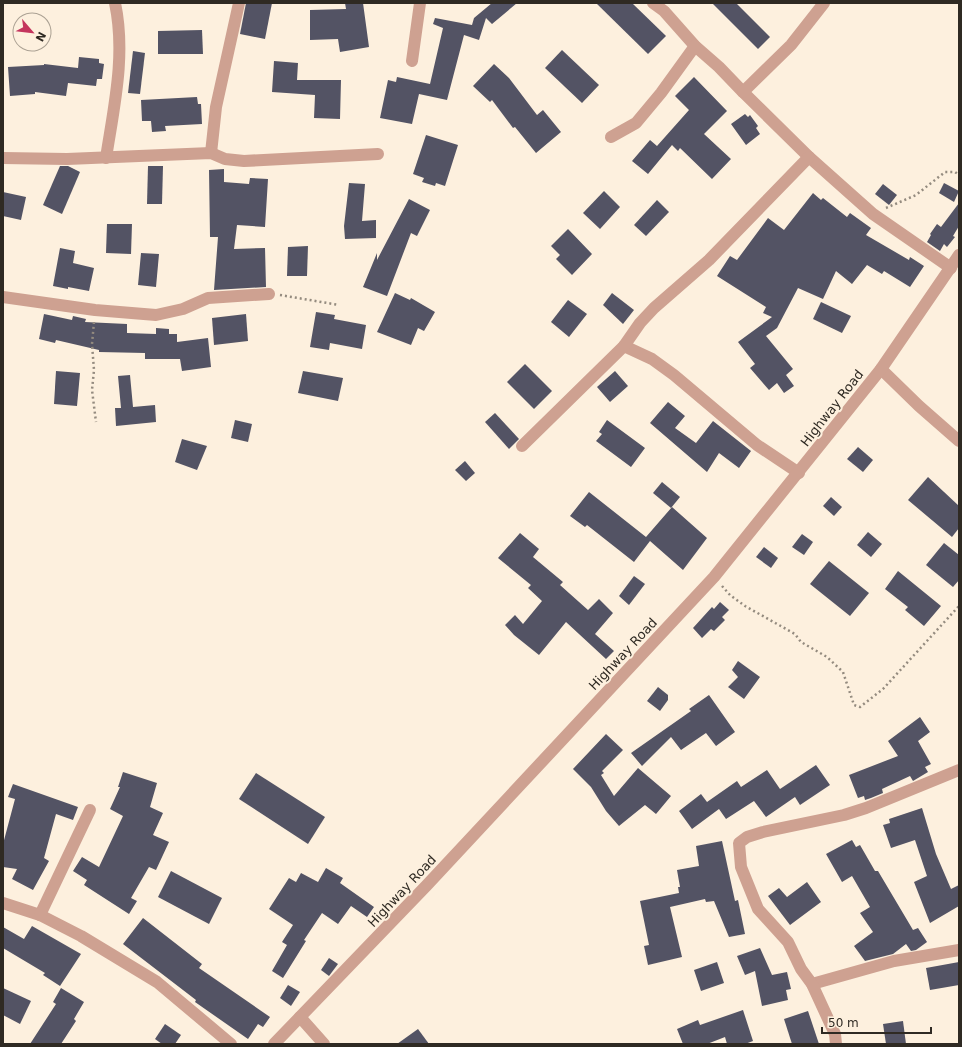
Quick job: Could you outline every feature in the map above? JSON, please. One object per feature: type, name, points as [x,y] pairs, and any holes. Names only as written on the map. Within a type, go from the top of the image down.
[{"type":"street","points":[[106,158],[120,67],[120,36],[115,3]]},
{"type":"street","points":[[211,153],[216,107],[239,3]]},
{"type":"street","points":[[412,61],[420,3]]},
{"type":"street","points":[[653,3],[664,11],[695,46],[719,67],[809,157],[873,214],[951,268]]},
{"type":"street","points":[[743,92],[791,45],[824,3]]},
{"type":"street","points":[[611,136],[636,123],[661,93],[695,46]]},
{"type":"street","points":[[3,158],[106,158],[211,153],[226,159],[244,161],[378,154]]},
{"type":"street","points":[[522,446],[624,346],[640,323],[654,308],[709,260],[809,157]]},
{"type":"street","name":"Highway Road","points":[[274,1044],[427,885],[714,577],[881,369],[959,255]]},
{"type":"street","points":[[3,297],[95,310],[156,315],[184,309],[208,298],[269,294]]},
{"type":"street","points":[[624,346],[652,359],[674,375],[758,445],[799,472]]},
{"type":"street","points":[[881,369],[919,406],[959,440]]},
{"type":"street","points":[[836,1044],[835,1034],[812,984],[801,969],[788,942],[758,909],[742,867],[739,852],[740,843],[747,837],[763,832],[844,816],[959,770]]},
{"type":"street","points":[[40,915],[90,810]]},
{"type":"street","points":[[3,903],[40,915],[82,936],[157,982],[231,1044]]},
{"type":"street","points":[[812,984],[894,961],[959,950]]},
{"type":"street","points":[[300,1017],[324,1044]]},
{"type":"path","points":[[873,214],[916,195],[945,172],[955,172],[959,175]]},
{"type":"path","points":[[269,294],[339,305]]},
{"type":"path","points":[[95,310],[92,344],[94,370],[92,390],[96,422]]},
{"type":"path","points":[[714,577],[730,595],[795,634],[801,642],[827,657],[843,672],[854,705],[860,707],[883,689],[959,606]]},
{"type":"building","points":[[246,3],[272,3],[265,39],[240,34]]},
{"type":"building","points":[[345,3],[363,3],[369,47],[340,52],[338,39],[310,40],[310,10],[346,9]]},
{"type":"building","points":[[492,3],[517,3],[492,24],[486,18],[479,40],[464,35],[447,100],[419,94],[412,124],[380,118],[388,80],[396,82],[397,77],[430,84],[443,28],[433,24],[435,18],[472,25],[474,18]]},
{"type":"building","points":[[596,3],[632,3],[666,36],[648,54]]},
{"type":"building","points":[[712,3],[736,3],[770,37],[758,49]]},
{"type":"building","points":[[202,30],[203,54],[158,54],[158,31]]},
{"type":"building","points":[[562,50],[599,85],[582,103],[545,68]]},
{"type":"building","points":[[133,51],[145,53],[140,94],[128,93]]},
{"type":"building","points":[[79,57],[99,59],[99,63],[104,64],[102,79],[97,79],[96,86],[68,83],[66,96],[35,92],[35,94],[10,96],[8,67],[44,64],[78,68]]},
{"type":"building","points":[[274,61],[298,63],[297,80],[341,80],[340,119],[314,118],[315,95],[272,92]]},
{"type":"building","points":[[494,64],[509,78],[537,115],[543,110],[561,132],[536,153],[515,127],[513,128],[492,100],[490,102],[473,86]]},
{"type":"building","points":[[694,77],[727,111],[704,134],[731,159],[712,179],[680,148],[678,151],[672,145],[648,174],[632,161],[650,140],[657,146],[689,110],[675,96]]},
{"type":"building","points":[[197,97],[198,104],[201,104],[202,124],[165,126],[166,131],[152,132],[151,121],[142,121],[141,100]]},
{"type":"building","points":[[745,114],[748,117],[750,115],[758,126],[756,128],[760,134],[746,145],[731,124]]},
{"type":"building","points":[[426,135],[458,145],[445,186],[436,183],[435,186],[422,182],[424,178],[413,174]]},
{"type":"building","points":[[60,166],[68,166],[80,172],[62,214],[43,205]]},
{"type":"building","points":[[148,166],[163,166],[162,204],[147,204]]},
{"type":"building","points":[[224,169],[224,182],[249,184],[250,178],[268,179],[265,227],[237,225],[234,249],[265,248],[266,287],[214,290],[218,237],[210,237],[209,170]]},
{"type":"building","points":[[349,183],[365,184],[362,221],[376,220],[376,238],[345,239],[344,226]]},
{"type":"building","points":[[944,183],[959,191],[954,202],[939,193]]},
{"type":"building","points":[[883,184],[897,195],[889,205],[875,194]]},
{"type":"building","points":[[604,191],[620,207],[600,229],[583,213]]},
{"type":"building","points":[[3,192],[26,197],[21,220],[3,216]]},
{"type":"building","points":[[813,193],[821,200],[823,198],[847,217],[850,213],[871,228],[866,235],[909,260],[910,257],[924,266],[910,287],[884,271],[882,274],[867,265],[852,284],[836,271],[823,299],[798,288],[777,328],[766,336],[793,369],[786,375],[794,386],[784,393],[777,383],[769,390],[750,368],[755,364],[738,342],[772,317],[763,313],[766,307],[717,276],[730,256],[737,260],[768,218],[784,230]]},
{"type":"building","points":[[409,199],[430,210],[417,236],[411,233],[387,296],[363,287],[377,253],[377,260]]},
{"type":"building","points":[[657,200],[669,212],[646,236],[634,225]]},
{"type":"building","points":[[959,203],[959,226],[953,236],[955,237],[947,247],[944,244],[940,251],[927,242],[931,235],[930,234],[937,224],[941,227]]},
{"type":"building","points":[[107,224],[132,224],[131,254],[106,253]]},
{"type":"building","points":[[568,229],[592,254],[572,275],[556,259],[560,255],[551,246]]},
{"type":"building","points":[[308,246],[307,276],[287,276],[288,247]]},
{"type":"building","points":[[60,248],[75,251],[73,263],[94,268],[89,291],[53,286]]},
{"type":"building","points":[[141,253],[159,254],[156,287],[138,285]]},
{"type":"building","points":[[395,293],[410,300],[411,298],[435,312],[424,331],[418,328],[411,345],[377,332]]},
{"type":"building","points":[[612,293],[634,310],[623,324],[603,305]]},
{"type":"building","points":[[568,300],[587,314],[569,337],[551,322]]},
{"type":"building","points":[[821,302],[851,316],[842,333],[813,319]]},
{"type":"building","points":[[316,312],[335,315],[334,319],[366,325],[362,349],[330,343],[329,350],[310,347]]},
{"type":"building","points":[[44,314],[72,320],[73,316],[86,319],[85,322],[127,324],[127,333],[156,334],[156,328],[169,329],[169,334],[177,334],[177,342],[208,338],[211,367],[182,371],[180,359],[145,359],[145,353],[99,352],[99,350],[56,340],[55,343],[39,339]]},
{"type":"building","points":[[246,314],[248,341],[214,345],[212,318]]},
{"type":"building","points":[[525,364],[552,391],[534,409],[507,382]]},
{"type":"building","points":[[56,371],[80,373],[77,406],[54,404]]},
{"type":"building","points":[[303,371],[343,378],[338,401],[298,393]]},
{"type":"building","points":[[615,371],[628,386],[610,402],[597,387]]},
{"type":"building","points":[[130,375],[133,407],[155,405],[156,422],[116,426],[115,408],[121,408],[118,376]]},
{"type":"building","points":[[668,402],[685,416],[675,428],[696,443],[713,421],[751,451],[739,468],[719,453],[707,472],[650,423]]},
{"type":"building","points":[[495,413],[519,439],[509,449],[485,422]]},
{"type":"building","points":[[235,420],[252,424],[248,442],[231,438]]},
{"type":"building","points":[[607,420],[645,448],[631,467],[596,441],[602,434],[599,432]]},
{"type":"building","points":[[182,439],[207,446],[197,470],[175,462]]},
{"type":"building","points":[[858,447],[873,460],[863,472],[847,459]]},
{"type":"building","points":[[465,461],[475,473],[466,481],[455,470]]},
{"type":"building","points":[[928,477],[959,506],[959,528],[952,537],[908,500]]},
{"type":"building","points":[[662,482],[680,497],[671,508],[653,493]]},
{"type":"building","points":[[589,492],[646,537],[672,507],[707,538],[683,570],[650,541],[634,562],[587,525],[585,527],[570,516]]},
{"type":"building","points":[[831,497],[842,507],[834,516],[823,506]]},
{"type":"building","points":[[868,532],[882,544],[871,557],[857,545]]},
{"type":"building","points":[[520,533],[539,549],[533,557],[563,582],[560,585],[588,610],[599,599],[613,613],[595,634],[614,651],[606,659],[566,622],[539,655],[514,635],[505,625],[515,615],[523,624],[542,601],[528,588],[531,585],[498,558]]},
{"type":"building","points":[[802,534],[813,542],[804,555],[792,547]]},
{"type":"building","points":[[944,543],[959,555],[959,580],[953,587],[926,565]]},
{"type":"building","points":[[764,547],[778,558],[771,568],[756,557]]},
{"type":"building","points":[[829,561],[869,593],[850,616],[810,584]]},
{"type":"building","points":[[898,571],[941,606],[924,626],[905,610],[908,607],[885,589]]},
{"type":"building","points":[[634,576],[645,584],[629,605],[619,596]]},
{"type":"building","points":[[720,602],[729,610],[722,617],[725,620],[714,631],[711,629],[702,638],[693,628],[712,607],[714,609]]},
{"type":"building","points":[[738,661],[760,677],[744,699],[728,687],[738,677],[732,670]]},
{"type":"building","points":[[658,687],[668,695],[668,700],[660,711],[647,701]]},
{"type":"building","points":[[709,695],[735,732],[716,746],[706,733],[681,750],[671,737],[642,766],[631,753],[691,711],[689,709]]},
{"type":"building","points":[[920,717],[930,732],[918,741],[931,764],[925,767],[928,772],[913,781],[910,776],[882,789],[883,793],[871,798],[865,800],[864,796],[858,798],[849,775],[898,756],[888,741]]},
{"type":"building","points":[[606,734],[623,750],[602,771],[604,773],[601,775],[614,796],[638,768],[671,796],[656,814],[645,805],[619,826],[606,811],[591,787],[573,769]]},
{"type":"building","points":[[816,765],[830,785],[800,805],[795,797],[766,817],[754,801],[726,819],[719,809],[692,829],[679,811],[701,794],[707,802],[737,781],[741,787],[767,770],[780,789]]},
{"type":"building","points":[[123,772],[157,783],[150,807],[163,813],[153,835],[169,842],[156,870],[149,867],[131,898],[137,901],[129,914],[84,885],[87,880],[73,871],[82,857],[99,867],[123,816],[110,809],[120,787],[118,787]]},
{"type":"building","points":[[256,773],[325,817],[308,844],[239,799]]},
{"type":"building","points":[[13,784],[78,807],[73,820],[56,814],[44,858],[49,861],[33,890],[12,879],[17,869],[3,867],[3,844],[15,799],[8,797]]},
{"type":"building","points":[[922,808],[936,854],[951,889],[959,885],[959,906],[930,923],[914,882],[927,876],[915,840],[891,848],[883,825],[890,823],[889,819]]},
{"type":"building","points":[[852,840],[856,847],[860,845],[875,871],[878,871],[913,930],[918,928],[927,942],[916,950],[911,951],[906,944],[893,954],[865,961],[854,946],[873,932],[860,913],[870,907],[852,876],[842,882],[826,854]]},
{"type":"building","points":[[722,841],[735,901],[738,900],[745,934],[729,937],[714,901],[706,902],[705,899],[670,907],[682,957],[648,965],[644,946],[649,945],[640,901],[679,893],[678,887],[680,887],[677,870],[699,866],[696,846]]},
{"type":"building","points":[[326,868],[343,878],[340,883],[374,907],[367,917],[351,906],[338,924],[322,913],[304,940],[306,941],[283,978],[272,971],[287,945],[282,942],[293,925],[269,909],[289,878],[296,882],[301,873],[318,882]]},
{"type":"building","points":[[171,871],[222,898],[209,924],[158,897]]},
{"type":"building","points":[[807,882],[821,902],[790,925],[768,896],[779,888],[787,897]]},
{"type":"building","points":[[143,918],[202,964],[199,968],[270,1017],[263,1027],[258,1024],[248,1039],[195,1002],[196,1000],[123,944]]},
{"type":"building","points":[[32,926],[81,954],[60,986],[43,975],[45,973],[3,948],[3,927],[24,939]]},
{"type":"building","points":[[760,948],[772,975],[787,972],[791,989],[786,990],[788,1000],[762,1006],[755,971],[745,975],[737,956]]},
{"type":"building","points":[[329,958],[338,964],[329,976],[321,970]]},
{"type":"building","points":[[717,962],[724,983],[701,991],[694,970]]},
{"type":"building","points":[[959,962],[959,985],[930,990],[926,968]]},
{"type":"building","points":[[288,985],[300,992],[291,1006],[280,998]]},
{"type":"building","points":[[3,988],[31,1001],[20,1024],[3,1015]]},
{"type":"building","points":[[61,988],[84,1002],[74,1019],[76,1021],[61,1044],[30,1044],[56,1004],[53,1002]]},
{"type":"building","points":[[743,1010],[753,1041],[745,1044],[727,1044],[725,1037],[707,1044],[683,1044],[677,1029],[698,1020],[700,1025]]},
{"type":"building","points":[[808,1011],[819,1044],[792,1044],[784,1019]]},
{"type":"building","points":[[903,1021],[906,1044],[886,1044],[883,1024]]},
{"type":"building","points":[[165,1024],[181,1035],[175,1044],[162,1044],[155,1039]]},
{"type":"building","points":[[418,1029],[429,1044],[397,1044]]}]
